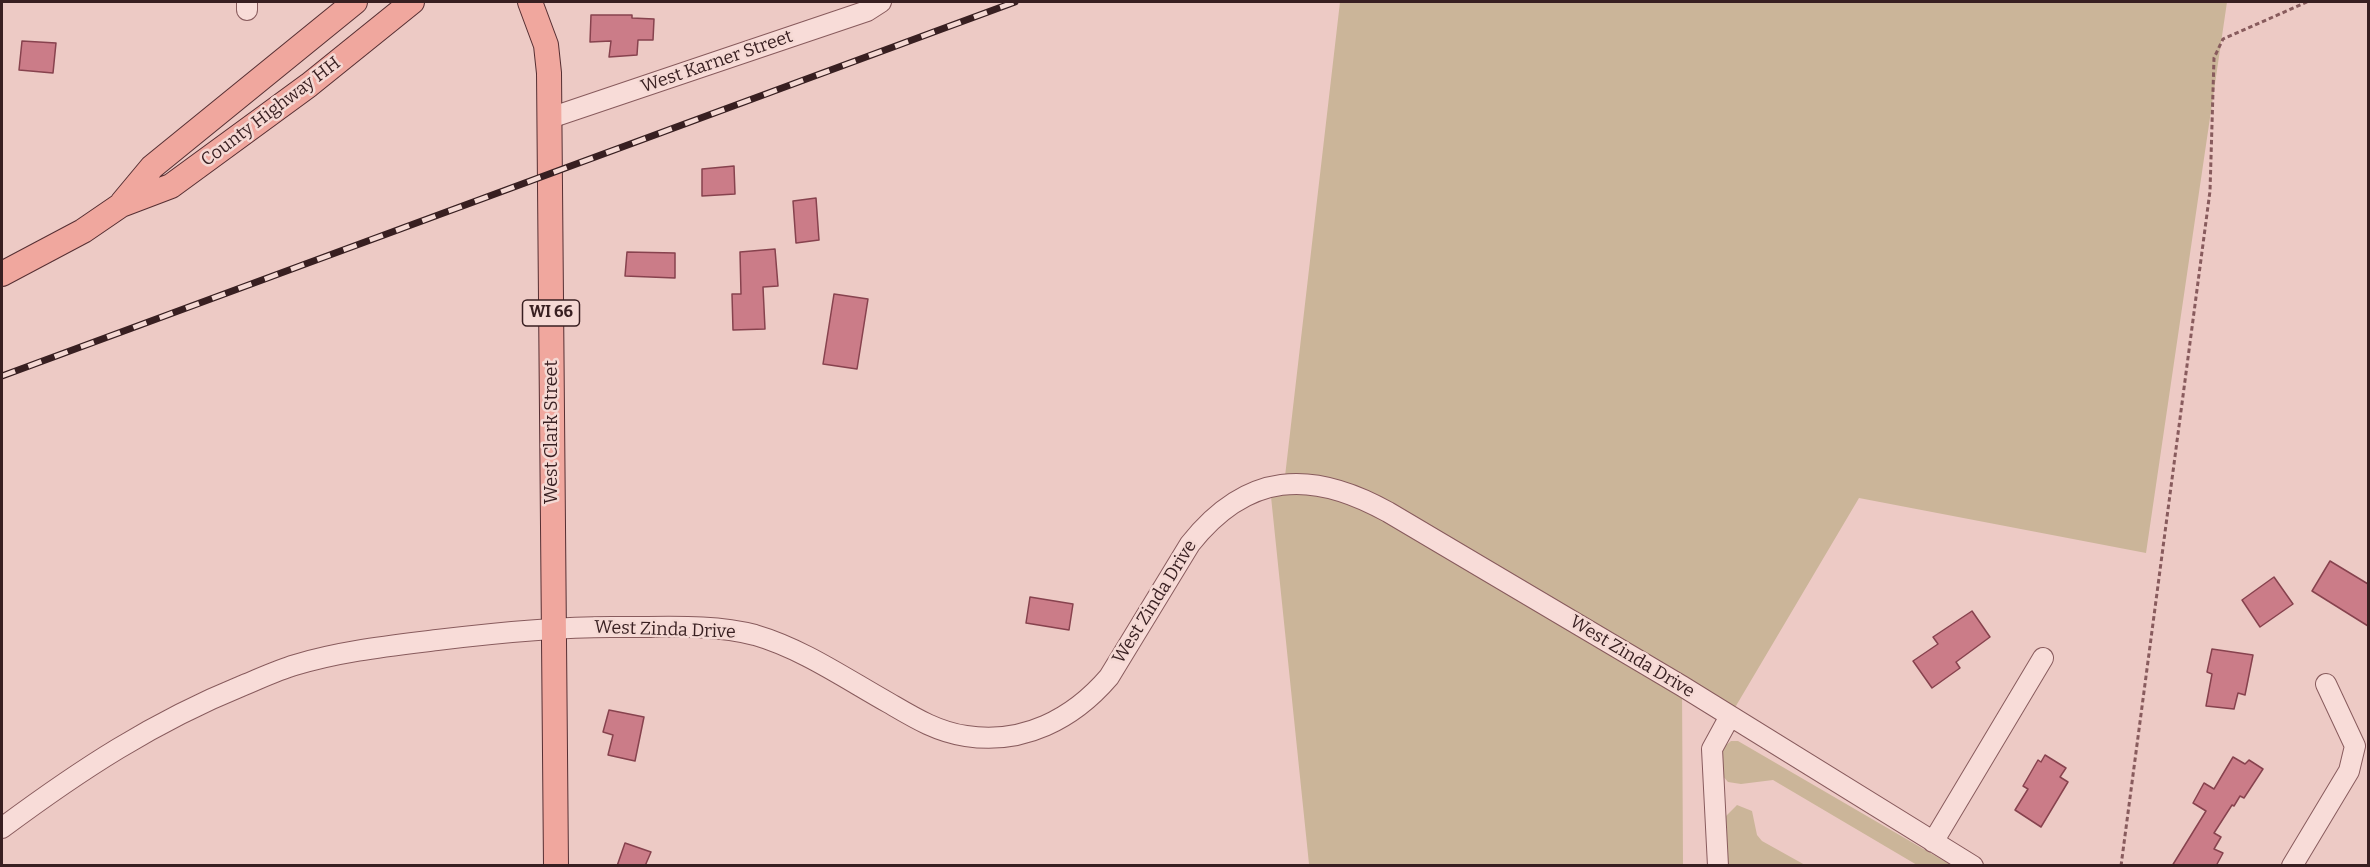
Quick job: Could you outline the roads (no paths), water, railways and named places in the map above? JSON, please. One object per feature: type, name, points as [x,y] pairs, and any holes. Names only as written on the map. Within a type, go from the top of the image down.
[{"type":"main road","name":"County Highway HH","points":[[121,205],[152,167],[355,2]]},
{"type":"main road","name":"County Highway HH","points":[[2,274],[83,231],[121,205],[171,186],[309,85],[412,2]]},
{"type":"main road","name":"West Clark Street","points":[[530,2],[546,45],[549,118],[556,866]]},
{"type":"street","name":"West Karner Street","points":[[549,118],[867,11],[881,2]]},
{"type":"street","name":"West Zinda Drive","points":[[2,828],[68,778],[126,741],[190,707],[294,665],[368,648],[554,627],[714,628],[751,634],[810,658],[918,720],[941,730],[990,738],[1016,735],[1052,724],[1074,711],[1093,695],[1109,676],[1190,544],[1205,524],[1224,508],[1247,495],[1270,487],[1295,483],[1321,484],[1345,490],[1388,512],[1730,716],[1970,865]]},
{"type":"street","points":[[1933,842],[2043,658]]},
{"type":"street","points":[[2292,866],[2349,771],[2354,756],[2355,746],[2326,684]]},
{"type":"street","points":[[1718,866],[1712,750],[1730,716]]},
{"type":"railway","points":[[2,376],[1015,2]]}]
